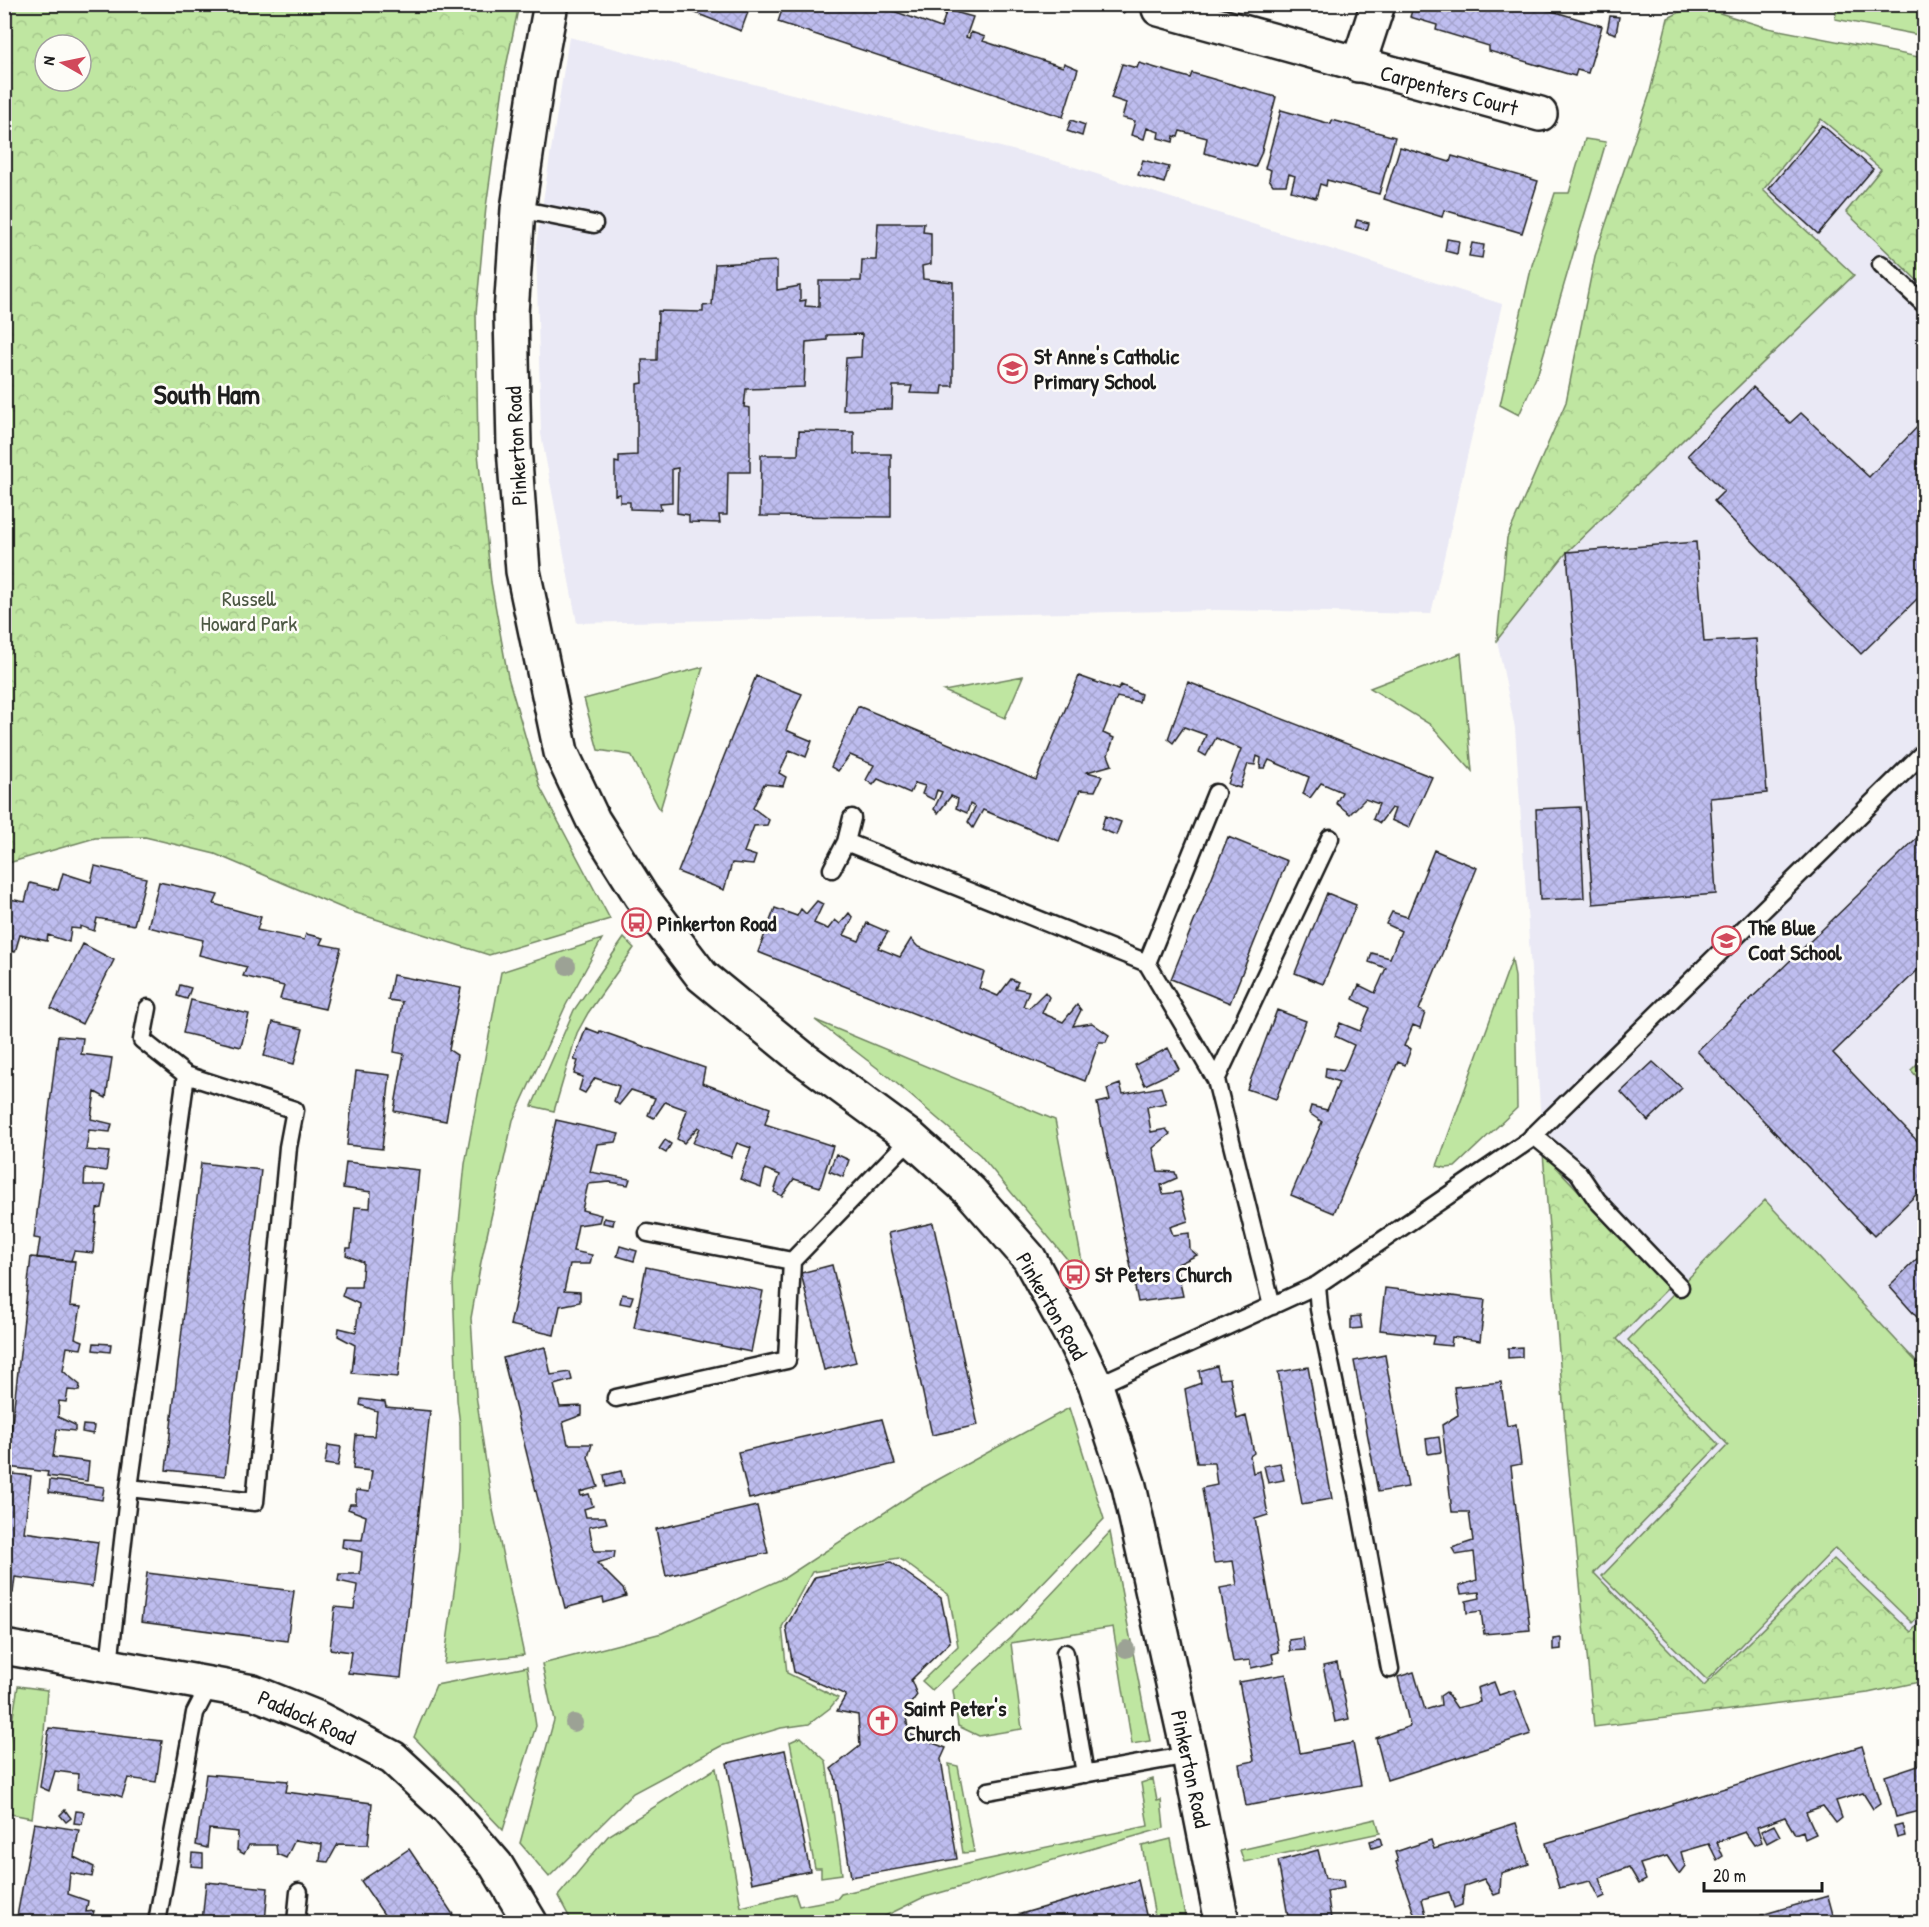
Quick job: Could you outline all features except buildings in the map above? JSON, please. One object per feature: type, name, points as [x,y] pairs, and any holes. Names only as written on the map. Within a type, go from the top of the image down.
[{"type":"street","name":"Pinkerton Road","points":[[551,4],[538,73],[518,209],[511,313],[514,447],[525,583],[561,752],[593,820],[640,896],[702,976],[801,1057],[911,1138],[970,1191],[1029,1258],[1096,1386],[1129,1486],[1189,1755],[1222,1923]]},
{"type":"street","name":"Carpenters Court","points":[[1358,65],[1378,4]]},
{"type":"street","name":"Carpenters Court","points":[[1159,9],[1540,114]]},
{"type":"street","name":"Paddock Road","points":[[4,1647],[110,1664],[253,1692],[290,1706],[393,1758],[447,1808],[496,1865],[530,1923]]},
{"type":"lane","points":[[518,209],[594,224]]},
{"type":"lane","points":[[1881,264],[1924,304]]},
{"type":"lane","points":[[1096,1386],[1317,1285],[1528,1141],[1924,752]]},
{"type":"lane","points":[[1147,963],[1216,793]]},
{"type":"lane","points":[[832,869],[846,842],[852,818]]},
{"type":"lane","points":[[1216,1080],[1330,838]]},
{"type":"lane","points":[[846,842],[1147,963],[1216,1080],[1272,1306]]},
{"type":"lane","points":[[129,1488],[255,1502],[288,1148],[295,1110],[186,1075],[142,1040],[148,1008]]},
{"type":"lane","points":[[110,1664],[129,1488],[186,1075]]},
{"type":"lane","points":[[1533,1135],[1578,1172],[1597,1200],[1680,1287]]},
{"type":"lane","points":[[616,1398],[787,1360],[792,1261],[911,1138]]},
{"type":"lane","points":[[648,1233],[792,1261]]},
{"type":"lane","points":[[1317,1285],[1319,1309],[1358,1497],[1390,1669]]},
{"type":"lane","points":[[1065,1653],[1085,1774]]},
{"type":"lane","points":[[157,1923],[195,1713],[210,1684]]},
{"type":"lane","points":[[988,1791],[1189,1755]]},
{"type":"lane","points":[[296,1923],[299,1892]]},
{"type":"shaded area","name":"The Blue Coat School","points":[[1668,18],[1924,58],[1924,1681],[1868,1693],[1594,1727],[1567,1451],[1543,1153],[1515,728],[1497,640],[1507,538],[1566,402],[1595,256],[1649,96]]},
{"type":"shaded area","name":"St Anne's Catholic Primary School","points":[[569,37],[1059,162],[1502,304],[1431,614],[1217,610],[577,623],[541,434],[536,245]]},
{"type":"green space","name":"Russell Howard Park","points":[[5,4],[519,5],[506,67],[486,207],[476,313],[478,453],[491,582],[508,677],[540,787],[610,919],[489,955],[347,910],[215,854],[145,837],[95,838],[5,864]]},
{"type":"green space","points":[[1694,5],[1768,28],[1924,58],[1924,287],[1846,212],[1881,169],[1821,119],[1763,190],[1854,275],[1567,552],[1497,640],[1507,538],[1566,402],[1595,256],[1649,96],[1668,18]]},
{"type":"green space","points":[[1924,5],[1924,36],[1835,19],[1837,7]]},
{"type":"green space","points":[[1585,139],[1606,142],[1538,373],[1519,415],[1500,405],[1532,265],[1555,193],[1569,193]]},
{"type":"green space","points":[[1461,653],[1472,771],[1431,725],[1370,688]]},
{"type":"green space","points":[[703,667],[660,810],[631,755],[598,750],[584,699]]},
{"type":"green space","points":[[1023,676],[1005,718],[944,691]]},
{"type":"green space","points":[[624,938],[634,948],[588,1013],[577,1033],[554,1111],[532,1106],[574,1010]]},
{"type":"green space","points":[[602,939],[566,1005],[513,1120],[481,1262],[471,1318],[476,1395],[493,1510],[524,1655],[444,1664],[460,1548],[461,1518],[460,1425],[453,1282],[465,1164],[501,972]]},
{"type":"green space","points":[[1512,959],[1515,977],[1517,1108],[1455,1167],[1437,1166]]},
{"type":"green space","points":[[815,1020],[1055,1120],[1084,1272],[1077,1271],[980,1155],[889,1077]]},
{"type":"green space","points":[[1924,1057],[1924,1085],[1911,1070]]},
{"type":"green space","points":[[1543,1153],[1669,1287],[1617,1339],[1719,1445],[1594,1573],[1704,1686],[1834,1559],[1911,1632],[1924,1618],[1924,1681],[1868,1693],[1594,1727],[1567,1451]]},
{"type":"green space","points":[[1765,1200],[1924,1370],[1924,1610],[1912,1623],[1835,1548],[1707,1680],[1602,1576],[1728,1445],[1628,1340]]},
{"type":"green space","points":[[1069,1408],[1104,1519],[1010,1617],[932,1690],[922,1681],[958,1646],[949,1595],[899,1558],[812,1572],[782,1627],[787,1673],[838,1698],[830,1708],[809,1724],[781,1728],[721,1746],[633,1793],[549,1877],[520,1843],[554,1720],[542,1664],[662,1633],[786,1577],[919,1490]]},
{"type":"green space","points":[[1110,1532],[1150,1741],[1132,1744],[1113,1627],[1011,1643],[1022,1729],[979,1736],[958,1726],[953,1690],[1010,1638]]},
{"type":"green space","points":[[527,1667],[536,1726],[503,1830],[414,1737],[436,1685]]},
{"type":"green space","points":[[18,1686],[47,1690],[44,1733],[32,1818],[5,1813],[5,1764]]},
{"type":"green space","points":[[801,1737],[826,1761],[842,1874],[821,1877],[821,1868],[815,1868],[790,1742]]},
{"type":"green space","points":[[949,1764],[958,1766],[974,1852],[963,1853]]},
{"type":"green space","points":[[716,1768],[741,1907],[795,1894],[799,1906],[837,1899],[841,1894],[980,1861],[1148,1826],[1141,1783],[1153,1779],[1157,1801],[1161,1800],[1164,1828],[922,1898],[873,1922],[572,1922],[558,1896],[608,1836]]},
{"type":"green space","points":[[1376,1819],[1380,1833],[1244,1862],[1240,1850]]},
{"type":"green space","points":[[1171,1839],[1186,1922],[1156,1922],[1142,1846]]},
{"type":"place","name":"St Anne's Catholic Primary School","points":[[1013,369]]},
{"type":"place","name":"Pinkerton Road","points":[[636,923]]},
{"type":"place","name":"The Blue Coat School","points":[[1727,940]]},
{"type":"place","name":"St Peters Church","points":[[1074,1274]]},
{"type":"place","name":"Saint Peter's Church","points":[[883,1721]]},
{"type":"district","name":"South Ham","points":[[207,394]]}]
